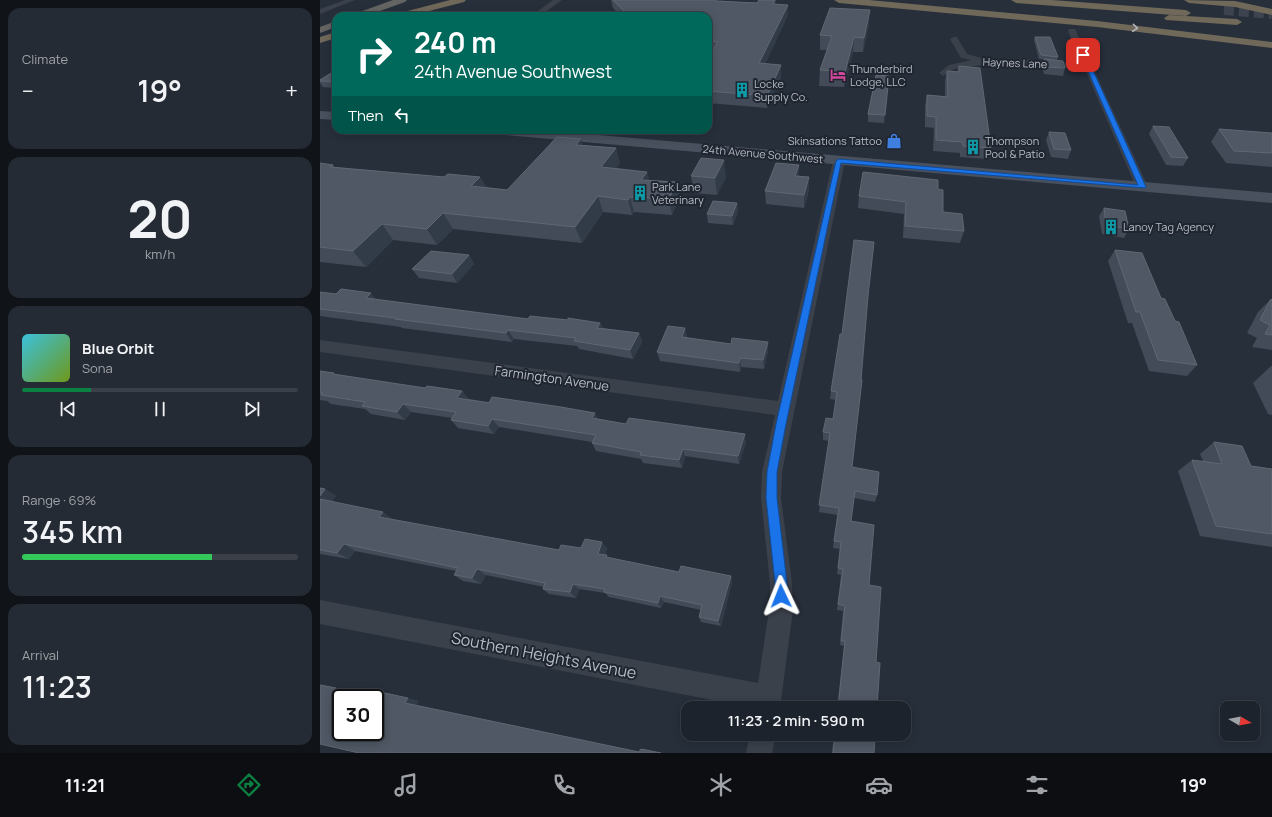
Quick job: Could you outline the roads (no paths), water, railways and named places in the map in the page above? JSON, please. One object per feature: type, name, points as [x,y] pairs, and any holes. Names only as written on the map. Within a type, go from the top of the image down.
[{"type":"highway","points":[[414,12],[461,0]]},
{"type":"highway","points":[[839,0],[1089,23],[1272,45]]},
{"type":"highway","points":[[909,0],[999,10],[1108,19],[1194,20],[1231,16]]},
{"type":"highway","points":[[1093,0],[1231,16]]},
{"type":"highway","points":[[1189,0],[1235,4],[1272,12]]},
{"type":"highway","points":[[1212,2],[1238,0]]},
{"type":"highway","points":[[368,12],[400,1]]},
{"type":"highway","points":[[1012,2],[1194,20]]},
{"type":"highway","points":[[1012,2],[1231,16]]},
{"type":"highway","points":[[388,12],[412,3]]},
{"type":"highway","points":[[320,30],[332,26]]},
{"type":"highway","points":[[1198,35],[1238,36],[1269,34]]},
{"type":"highway","points":[[320,40],[332,36]]},
{"type":"main road","points":[[320,115],[332,116]]},
{"type":"main road","name":"24th Avenue Southwest","points":[[538,134],[1272,198]]},
{"type":"street","points":[[320,12],[350,0]]},
{"type":"street","points":[[541,12],[558,0]]},
{"type":"street","points":[[1072,31],[1142,187]]},
{"type":"street","points":[[954,39],[964,56],[991,61]]},
{"type":"street","name":"Haynes Lane","points":[[943,73],[945,70],[954,66],[991,61],[1089,66]]},
{"type":"street","points":[[768,701],[781,610],[781,583],[771,498],[772,472],[784,409],[839,161]]},
{"type":"street","name":"Farmington Avenue","points":[[320,346],[784,409]]},
{"type":"street","name":"Southern Heights Avenue","points":[[320,612],[758,701]]},
{"type":"street","points":[[759,753],[761,741]]},
{"type":"tunnel","points":[[1224,10],[1272,14]]},
{"type":"place","name":"Thunderbird Lodge, LLC","points":[[838,75]]},
{"type":"place","name":"Locke Supply Co.","points":[[742,90]]},
{"type":"place","name":"Skinsations Tattoo","points":[[894,141]]},
{"type":"place","name":"Thompson Pool & Patio","points":[[973,147]]},
{"type":"place","name":"Park Lane Veterinary","points":[[640,193]]},
{"type":"place","name":"Lanoy Tag Agency","points":[[1111,227]]}]
